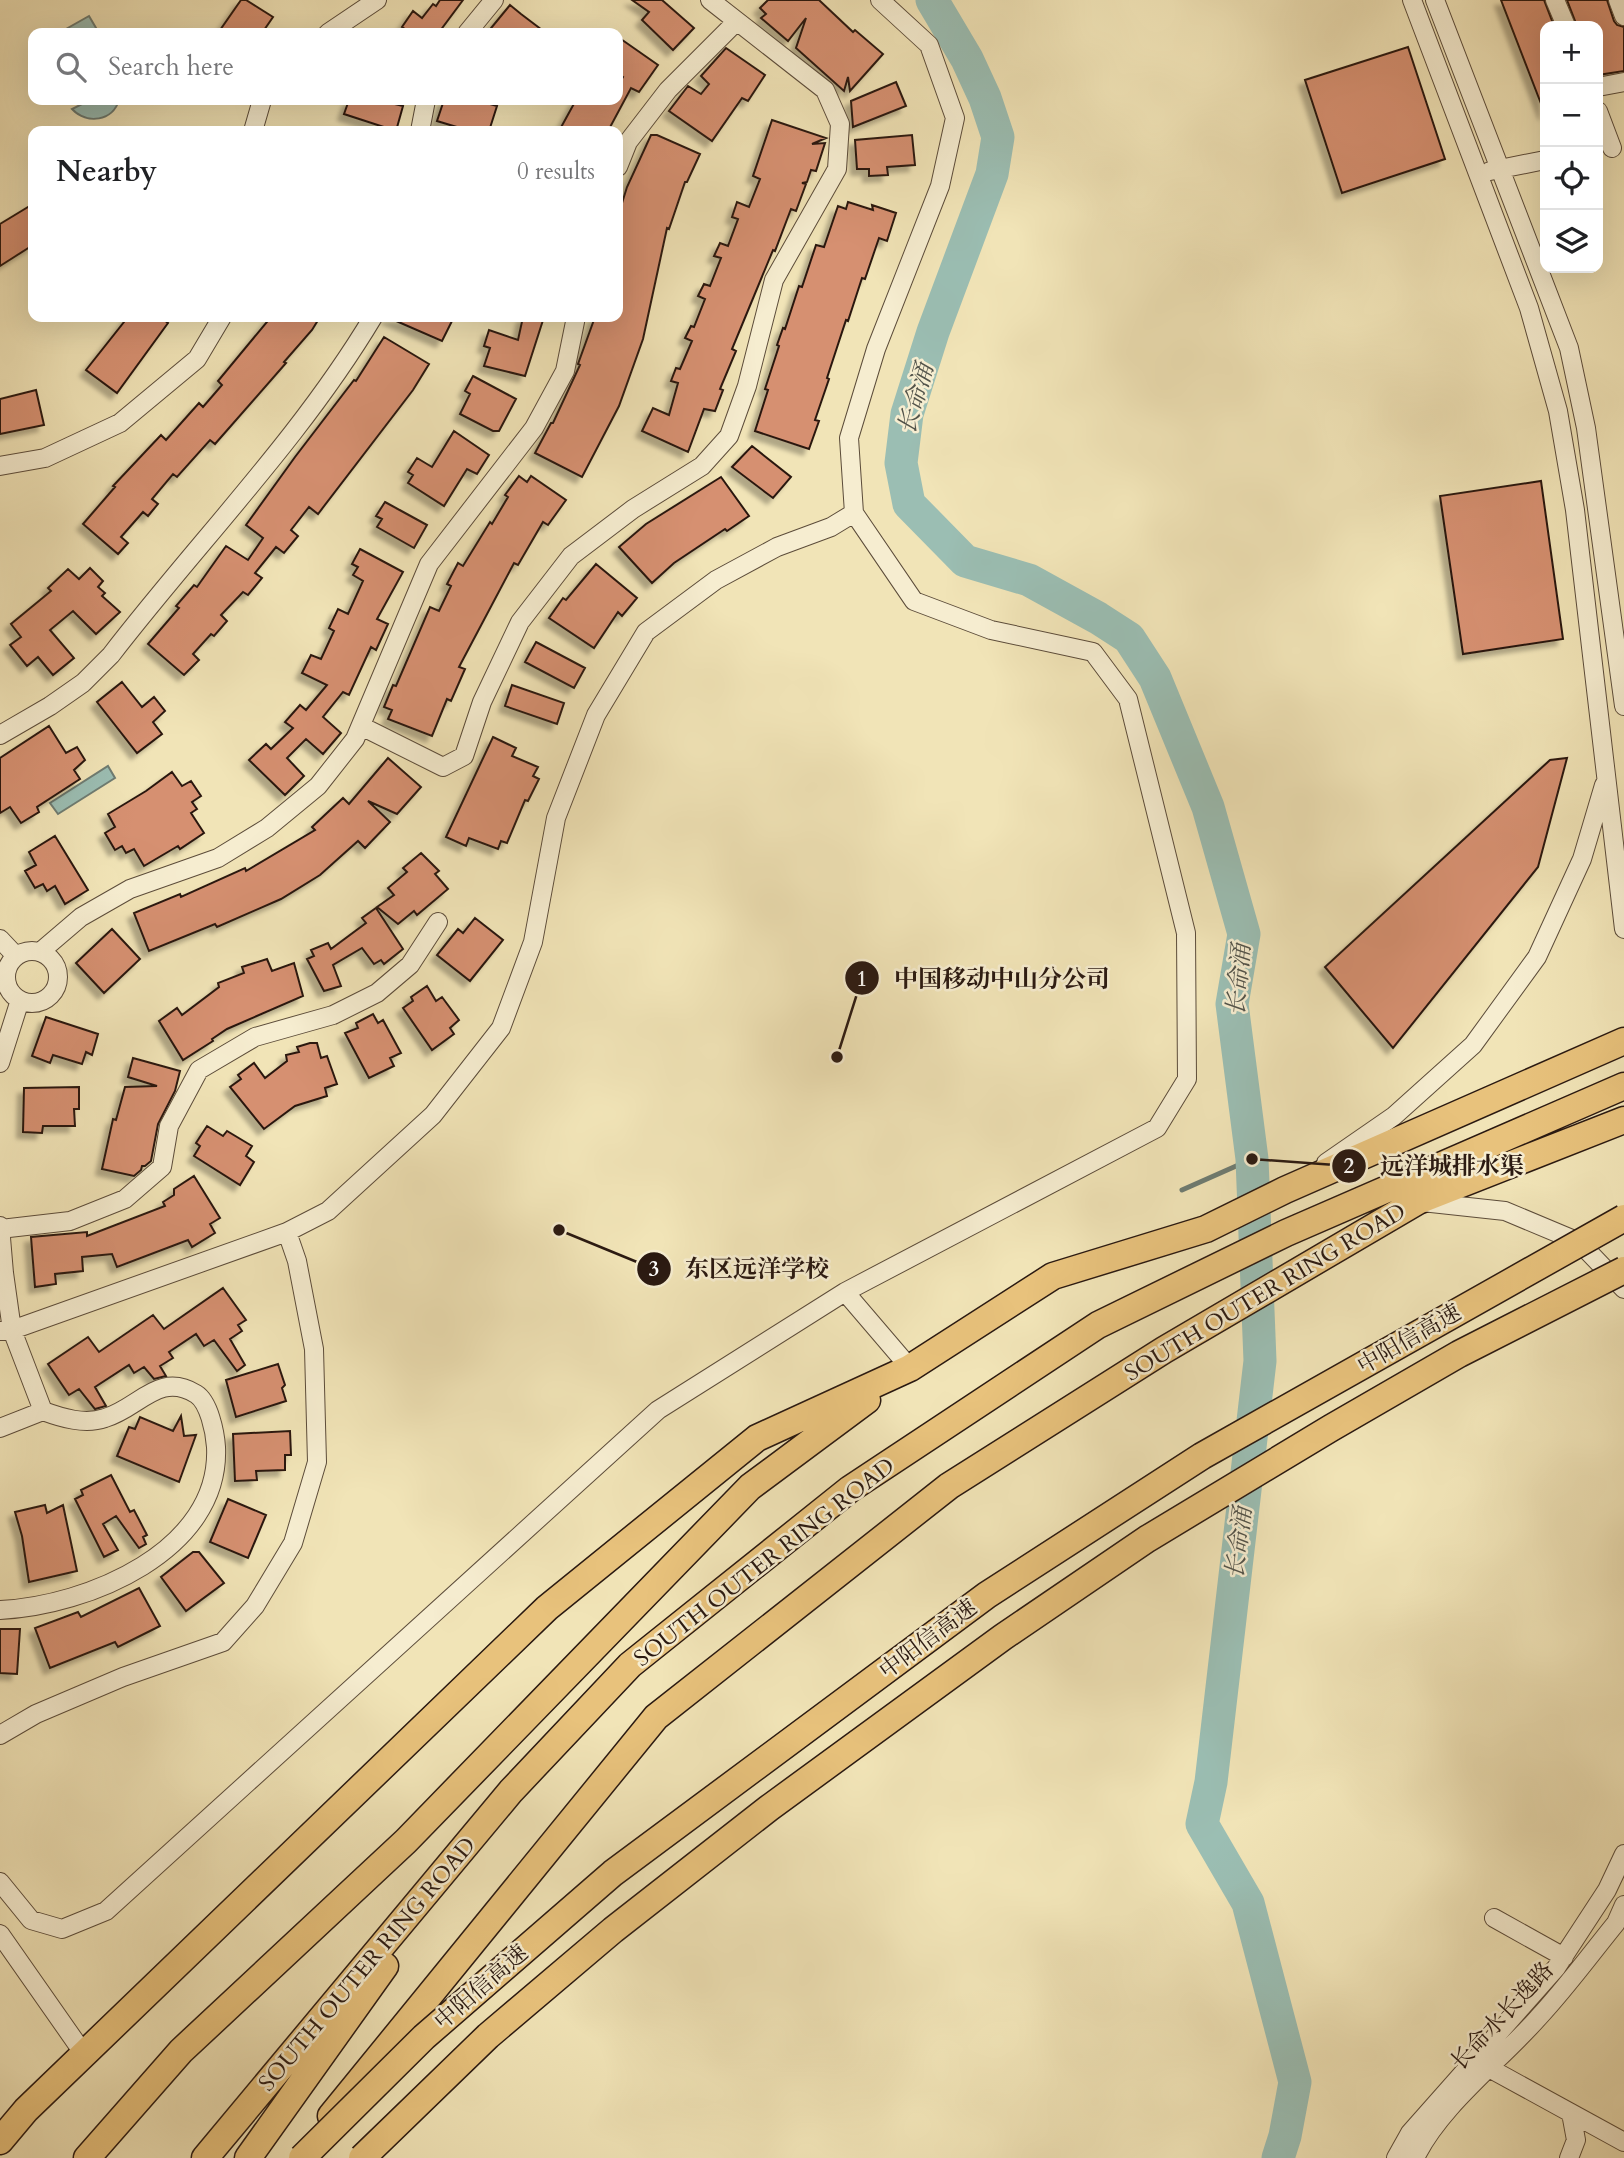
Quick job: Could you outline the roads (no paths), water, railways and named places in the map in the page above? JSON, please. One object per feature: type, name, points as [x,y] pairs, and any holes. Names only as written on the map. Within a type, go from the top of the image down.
[{"type":"highway","points":[[87,2158],[181,2051],[406,1841],[750,1487],[910,1368],[1053,1276],[1206,1229],[1285,1190],[1624,1041]]},
{"type":"highway","name":"SOUTH OUTER RING ROAD","points":[[205,2158],[511,1791],[631,1665],[850,1489],[1098,1325],[1286,1233],[1624,1086]]},
{"type":"highway","name":"SOUTH OUTER RING ROAD","points":[[297,2158],[656,1717],[949,1486],[1198,1331],[1418,1201],[1624,1120]]},
{"type":"highway","name":"中阳信高速","points":[[302,2158],[424,2038],[613,1873],[987,1594],[1202,1457],[1624,1218]]},
{"type":"highway","name":"中阳信高速","points":[[362,2158],[488,2036],[613,1930],[769,1808],[1003,1637],[1147,1539],[1331,1428],[1459,1354],[1624,1270]]},
{"type":"highway","points":[[0,2141],[26,2110],[547,1608],[757,1438],[910,1368]]},
{"type":"highway","points":[[248,2158],[511,1791]]},
{"type":"street","points":[[335,28],[377,0]]},
{"type":"street","points":[[471,28],[494,0]]},
{"type":"street","points":[[361,726],[443,768],[464,756],[482,702],[520,622],[571,556],[633,509],[702,466],[729,436],[747,386],[774,280],[837,169],[840,124],[825,90],[710,0]]},
{"type":"street","points":[[0,1882],[31,1920],[62,1929],[106,1911],[658,1410],[845,1292],[1157,1128],[1187,1079],[1186,933],[1128,699],[1093,652],[991,630],[914,601],[854,513],[849,438],[876,349],[940,186],[956,118],[929,45],[880,0]]},
{"type":"street","points":[[1412,0],[1529,308],[1558,411],[1575,510],[1624,929]]},
{"type":"street","points":[[1435,0],[1569,348],[1616,596],[1623,695]]},
{"type":"street","points":[[1556,0],[1564,21]]},
{"type":"street","points":[[1618,0],[1624,16]]},
{"type":"street","points":[[623,154],[628,142],[668,90],[737,21]]},
{"type":"street","points":[[1603,87],[1624,82]]},
{"type":"street","points":[[254,126],[261,105]]},
{"type":"street","points":[[421,126],[425,105]]},
{"type":"street","points":[[1603,125],[1611,148]]},
{"type":"street","points":[[1478,174],[1540,161]]},
{"type":"street","points":[[0,466],[45,458],[121,423],[197,359],[219,322]]},
{"type":"street","points":[[0,735],[72,691],[111,655],[344,366],[370,322]]},
{"type":"street","points":[[40,952],[81,917],[130,889],[218,858],[267,828],[318,786],[355,739],[429,564],[534,428],[565,371],[575,322]]},
{"type":"street","points":[[6,1330],[287,1232],[328,1211],[433,1115],[502,1028],[533,942],[556,818],[596,715],[646,632],[716,580],[777,547],[831,527],[854,513]]},
{"type":"street","points":[[1285,1190],[1394,1116],[1473,1045],[1537,957],[1581,859],[1605,778]]},
{"type":"street","points":[[43,1411],[6,1330],[0,1227],[70,1221],[124,1199],[162,1167],[169,1126],[199,1070],[255,1037],[333,1015],[377,993],[410,965],[438,922]]},
{"type":"street","points":[[0,939],[16,956]]},
{"type":"street","points":[[23,952],[40,952],[54,962],[58,970],[56,987],[45,999],[29,1003],[20,1000],[8,988],[6,979],[10,963],[16,956],[23,952]]},
{"type":"street","points":[[0,1063],[20,1000]]},
{"type":"street","points":[[1418,1201],[1505,1211],[1579,1242],[1624,1289]]},
{"type":"street","points":[[0,1734],[36,1714],[124,1677],[223,1642],[255,1606],[293,1543],[317,1462],[314,1349],[297,1261],[287,1232]]},
{"type":"street","points":[[845,1292],[910,1368]]},
{"type":"street","points":[[0,1428],[43,1411],[67,1420],[104,1419],[137,1403],[161,1387],[182,1386],[200,1396],[215,1428],[216,1464],[200,1514],[173,1545],[125,1577],[62,1600],[25,1609],[0,1610]]},
{"type":"street","points":[[1396,2158],[1410,2133],[1556,1968],[1607,1890],[1624,1854]]},
{"type":"street","name":"长命水长逸路","points":[[1415,2158],[1421,2146],[1453,2106],[1538,2019],[1616,1923],[1624,1905]]},
{"type":"street","points":[[1494,1917],[1563,1956]]},
{"type":"street","points":[[0,1934],[84,2054]]},
{"type":"street","points":[[0,1948],[84,2054]]},
{"type":"street","points":[[1489,2068],[1624,2143]]},
{"type":"street","points":[[1569,2158],[1576,2140],[1571,2113]]},
{"type":"water","points":[[89,16],[96,28],[68,28]]},
{"type":"water","points":[[80,105],[117,105],[111,113],[92,119],[72,109]]},
{"type":"water","points":[[108,766],[115,778],[58,814],[50,803]]},
{"type":"waterway","name":"长命涌","points":[[932,0],[967,59],[985,98],[998,137],[992,174],[933,332],[907,414],[901,463],[909,504],[965,561],[1029,580],[1129,638],[1155,678],[1208,807],[1244,934],[1232,1004],[1252,1159],[1260,1361],[1211,1782],[1202,1824],[1248,1903],[1295,2082],[1278,2158]]},
{"type":"waterway","points":[[1182,1190],[1252,1159]]},
{"type":"place","name":"中国移动中山分公司","points":[[837,1057]]},
{"type":"place","name":"远洋城排水渠","points":[[1252,1159]]},
{"type":"place","name":"东区远洋学校","points":[[559,1230]]}]
